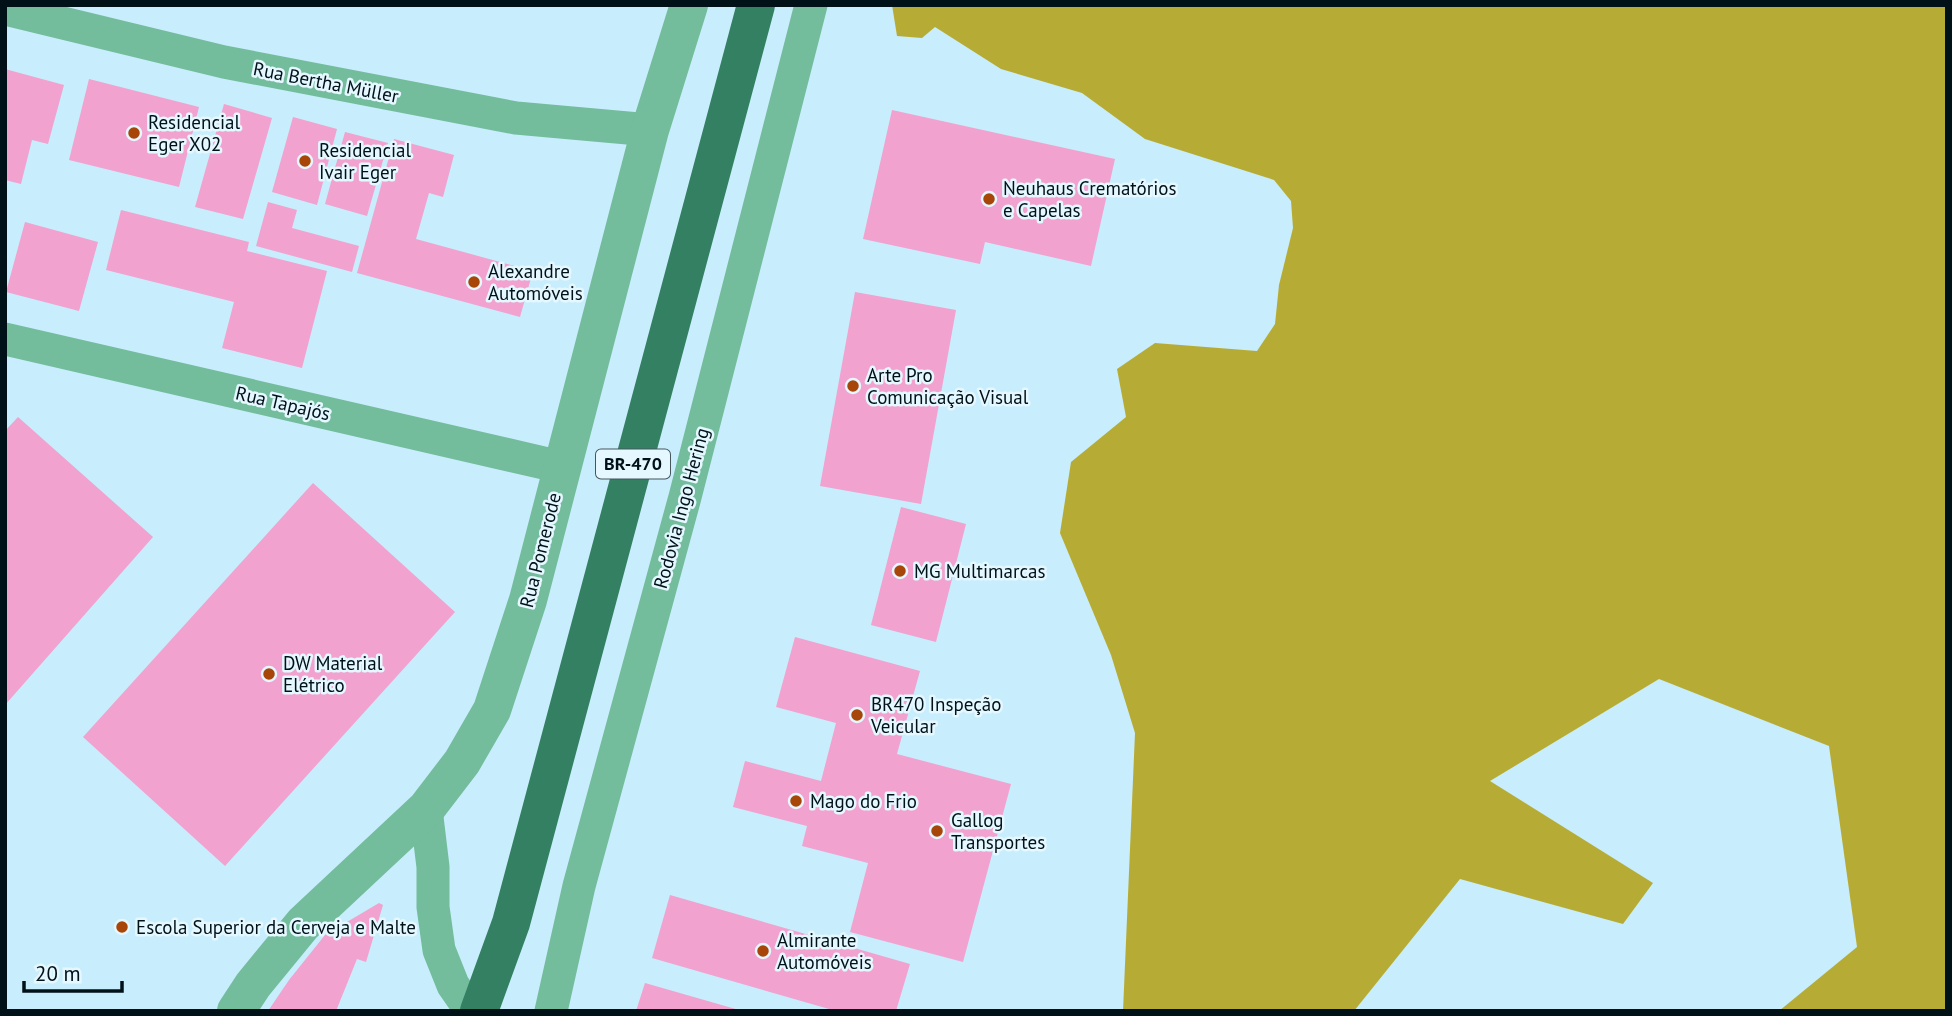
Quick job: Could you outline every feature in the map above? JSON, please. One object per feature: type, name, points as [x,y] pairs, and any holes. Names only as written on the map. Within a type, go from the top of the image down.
[{"type":"highway","name":"BR-470","points":[[479,1011],[511,923],[756,5]]},
{"type":"highway","name":"BR-470","points":[[501,1011],[511,923]]},
{"type":"street","name":"Rua Pomerode","points":[[236,1011],[253,985],[303,924],[426,809],[462,762],[492,710],[528,600],[650,130],[689,5]]},
{"type":"street","name":"Rodovia Ingo Hering","points":[[551,1011],[579,886],[685,497],[811,5]]},
{"type":"street","name":"Rua Bertha Müller","points":[[5,9],[224,62],[516,118],[650,130]]},
{"type":"street","name":"Rua Tapajós","points":[[5,339],[561,467]]},
{"type":"street","points":[[426,809],[439,950],[453,985],[471,1011]]},
{"type":"shaded area","points":[[892,5],[1947,5],[1947,1011],[1779,1011],[1857,947],[1829,746],[1659,679],[1490,781],[1653,883],[1623,924],[1460,879],[1354,1011],[1123,1011],[1135,733],[1111,655],[1060,533],[1071,462],[1126,417],[1117,369],[1155,343],[1257,351],[1275,324],[1279,285],[1293,228],[1291,201],[1274,180],[1145,139],[1082,93],[1001,69],[935,27],[922,38],[897,36]]},
{"type":"building","points":[[5,69],[64,85],[48,144],[32,140],[21,184],[5,180]]},
{"type":"building","name":"Residencial Eger X02","points":[[89,79],[199,107],[179,187],[69,160]]},
{"type":"building","points":[[224,104],[272,118],[243,219],[195,207]]},
{"type":"building","name":"Neuhaus Crematórios e Capelas","points":[[892,110],[1115,159],[1091,266],[985,242],[980,264],[863,239]]},
{"type":"building","name":"Residencial Ivair Eger","points":[[293,117],[337,129],[317,205],[272,192]]},
{"type":"building","points":[[345,132],[388,143],[367,216],[325,204]]},
{"type":"building","points":[[394,139],[454,155],[443,197],[429,193],[416,239],[533,271],[520,317],[357,273]]},
{"type":"building","points":[[268,202],[297,210],[292,228],[359,246],[352,272],[256,246]]},
{"type":"building","points":[[121,210],[249,242],[247,251],[327,271],[302,368],[222,348],[234,302],[106,270]]},
{"type":"building","points":[[25,222],[98,242],[79,311],[6,292]]},
{"type":"building","points":[[855,292],[956,310],[921,504],[820,486]]},
{"type":"building","points":[[18,417],[153,537],[5,705],[5,431]]},
{"type":"building","name":"DW Material Elétrico","points":[[313,483],[455,612],[225,866],[83,737]]},
{"type":"building","points":[[901,507],[966,524],[936,642],[871,625]]},
{"type":"building","points":[[795,637],[920,671],[897,754],[1011,784],[963,962],[850,932],[868,863],[802,846],[807,826],[733,807],[745,761],[821,781],[836,723],[776,707]]},
{"type":"building","points":[[670,895],[910,964],[896,1011],[836,1011],[652,958]]},
{"type":"building","points":[[379,903],[383,905],[366,962],[357,959],[336,1011],[268,1011],[325,935]]},
{"type":"building","points":[[645,983],[739,1010],[739,1011],[636,1011]]},
{"type":"place","name":"Residencial Eger X02","points":[[134,133]]},
{"type":"place","name":"Residencial Ivair Eger","points":[[305,161]]},
{"type":"place","name":"Neuhaus Crematórios e Capelas","points":[[989,199]]},
{"type":"place","name":"Alexandre Automóveis","points":[[474,282]]},
{"type":"place","name":"Arte Pro Comunicação Visual","points":[[853,386]]},
{"type":"place","name":"MG Multimarcas","points":[[900,571]]},
{"type":"place","name":"DW Material Elétrico","points":[[269,674]]},
{"type":"place","name":"BR470 Inspeção Veicular","points":[[857,715]]},
{"type":"place","name":"Mago do Frio","points":[[796,801]]},
{"type":"place","name":"Gallog Transportes","points":[[937,831]]},
{"type":"place","name":"Escola Superior da Cerveja e Malte","points":[[122,927]]},
{"type":"place","name":"Almirante Automóveis","points":[[763,951]]}]
